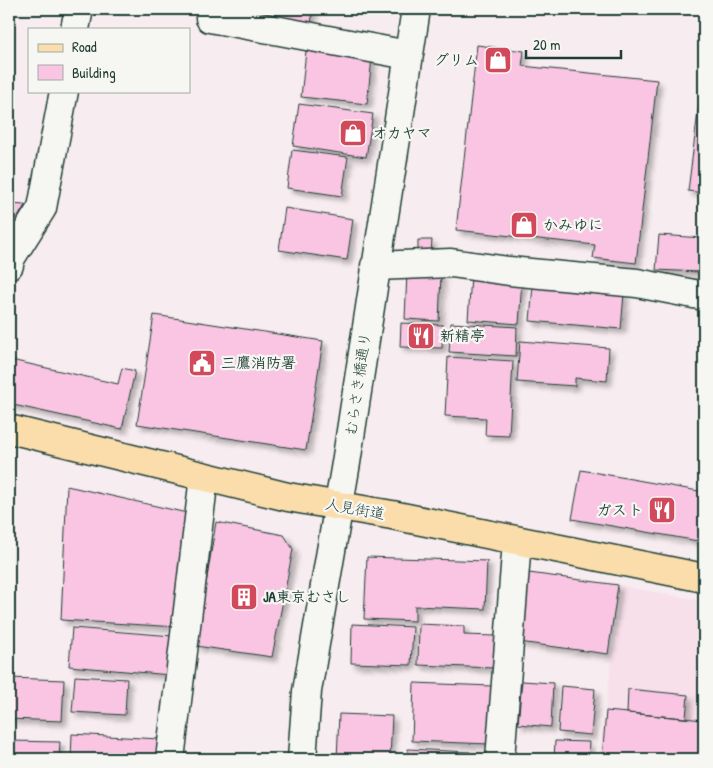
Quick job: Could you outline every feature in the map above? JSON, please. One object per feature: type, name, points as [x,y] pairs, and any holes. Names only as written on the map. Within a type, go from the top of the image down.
[{"type":"main road","name":"人見街道","points":[[9,429],[288,497],[392,515],[704,578]]},
{"type":"street","points":[[76,28],[79,9]]},
{"type":"street","name":"むらさき橋通り","points":[[302,759],[307,690],[339,506],[416,9]]},
{"type":"street","points":[[210,18],[408,55]]},
{"type":"street","points":[[9,265],[10,260],[42,208],[64,92]]},
{"type":"street","points":[[375,266],[451,263],[509,271],[637,283],[704,296]]},
{"type":"street","points":[[170,759],[204,477]]},
{"type":"street","points":[[500,759],[517,541]]},
{"type":"shaded area","points":[[621,586],[704,601],[704,759],[599,759]]},
{"type":"building","points":[[256,9],[313,9],[311,25],[255,17]]},
{"type":"building","points":[[477,45],[524,51],[522,66],[657,80],[636,263],[593,258],[595,245],[456,230]]},
{"type":"building","points":[[306,51],[372,58],[367,104],[301,97]]},
{"type":"building","points":[[704,64],[704,193],[688,191]]},
{"type":"building","points":[[299,104],[373,114],[366,157],[293,146]]},
{"type":"building","points":[[292,150],[348,157],[342,196],[287,188]]},
{"type":"building","points":[[9,204],[25,205],[9,233]]},
{"type":"building","points":[[285,208],[353,219],[347,260],[279,250]]},
{"type":"building","points":[[659,235],[702,238],[700,272],[656,270]]},
{"type":"building","points":[[418,240],[432,240],[431,253],[418,252]]},
{"type":"building","points":[[407,272],[441,274],[439,321],[405,319]]},
{"type":"building","points":[[471,276],[522,279],[519,324],[468,320]]},
{"type":"building","points":[[533,285],[624,293],[621,329],[530,321]]},
{"type":"building","points":[[154,315],[323,341],[306,450],[137,424]]},
{"type":"building","points":[[401,323],[443,325],[442,348],[400,347]]},
{"type":"building","points":[[451,323],[517,327],[516,356],[449,352]]},
{"type":"building","points":[[520,341],[609,348],[607,381],[575,378],[575,386],[517,382]]},
{"type":"building","points":[[448,357],[513,361],[509,436],[485,435],[486,418],[445,416]]},
{"type":"building","points":[[11,360],[118,384],[122,368],[135,371],[122,429],[9,404],[9,369]]},
{"type":"building","points":[[581,470],[704,492],[704,542],[572,519]]},
{"type":"building","points":[[67,486],[187,513],[178,627],[61,620]]},
{"type":"building","name":"JA東京むさし","points":[[216,522],[284,535],[293,549],[272,657],[196,646]]},
{"type":"building","points":[[367,557],[487,561],[485,609],[415,606],[415,621],[364,619]]},
{"type":"building","points":[[529,573],[618,585],[608,654],[519,642]]},
{"type":"building","points":[[352,624],[413,627],[411,665],[351,663]]},
{"type":"building","points":[[419,624],[464,626],[464,635],[495,636],[493,668],[418,665]]},
{"type":"building","points":[[72,628],[173,636],[170,675],[69,666]]},
{"type":"building","points":[[75,676],[127,679],[125,715],[72,712]]},
{"type":"building","points":[[9,678],[64,680],[62,721],[9,719]]},
{"type":"building","points":[[522,681],[553,683],[551,727],[518,724]]},
{"type":"building","points":[[414,683],[492,686],[490,744],[412,741]]},
{"type":"building","points":[[561,686],[595,689],[591,735],[558,732]]},
{"type":"building","points":[[628,689],[688,695],[686,718],[627,713]]},
{"type":"building","points":[[606,711],[704,720],[704,759],[602,759]]},
{"type":"building","points":[[339,714],[392,716],[390,759],[337,759]]},
{"type":"building","points":[[72,734],[159,739],[158,759],[71,759]]},
{"type":"building","points":[[9,741],[60,742],[59,759],[9,759]]},
{"type":"building","points":[[555,741],[589,742],[588,759],[554,759]]},
{"type":"building","points":[[408,749],[470,752],[470,759],[408,759]]},
{"type":"place","name":"グリム","points":[[498,60]]},
{"type":"place","name":"オカヤマ","points":[[353,133]]},
{"type":"place","name":"かみゆに","points":[[524,225]]},
{"type":"place","name":"新精亭","points":[[421,336]]},
{"type":"place","name":"三鷹消防署","points":[[202,363]]},
{"type":"place","name":"ガスト","points":[[662,510]]},
{"type":"place","name":"JA東京むさし","points":[[244,597]]}]
